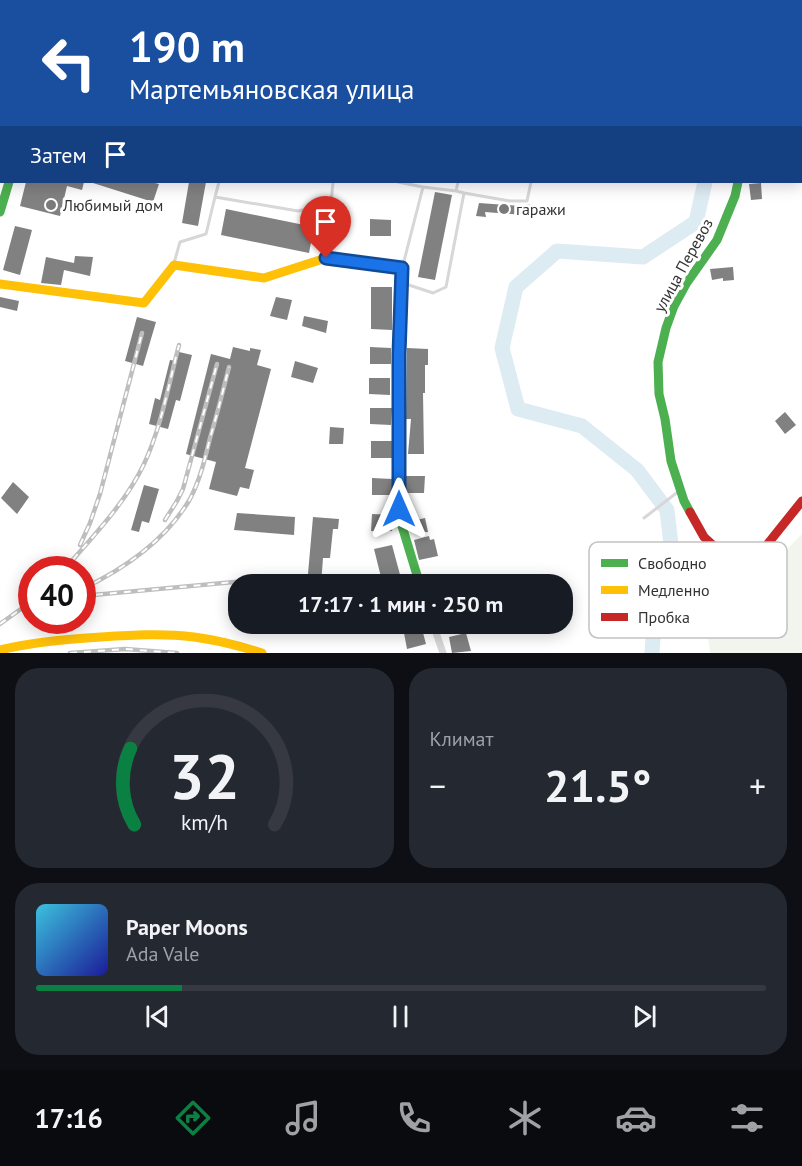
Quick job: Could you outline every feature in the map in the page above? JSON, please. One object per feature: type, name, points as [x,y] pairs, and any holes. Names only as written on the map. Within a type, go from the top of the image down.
[{"type":"street","points":[[0,212],[9,183]]},
{"type":"street","name":"улица Перевоз","points":[[710,542],[704,537],[678,492],[659,394],[658,362],[674,306],[686,284],[717,240],[735,196],[738,183]]},
{"type":"street","points":[[0,284],[144,303],[174,265],[264,278],[326,258],[402,268],[399,354],[399,509],[417,574]]},
{"type":"street","name":"улица Перевоз","points":[[769,542],[802,501]]},
{"type":"street","points":[[0,650],[55,640],[150,634],[195,637],[262,653]]},
{"type":"street","points":[[436,634],[442,653]]},
{"type":"lane","points":[[174,265],[180,242],[206,234],[219,183]]},
{"type":"lane","points":[[326,258],[333,183]]},
{"type":"lane","points":[[403,183],[510,201],[527,201],[531,183]]},
{"type":"lane","points":[[456,191],[458,183]]},
{"type":"lane","points":[[402,268],[423,187]]},
{"type":"lane","points":[[401,283],[433,293],[446,287],[464,193]]},
{"type":"lane","points":[[215,197],[298,212],[332,203]]},
{"type":"lane","points":[[644,518],[678,492]]},
{"type":"shaded area","points":[[802,534],[802,653],[710,653],[708,638],[787,638],[787,549]]},
{"type":"building","points":[[26,183],[84,183],[82,190],[67,186],[60,216],[20,206]]},
{"type":"building","points":[[93,183],[159,184],[153,202]]},
{"type":"building","points":[[189,183],[206,183],[198,226],[182,223]]},
{"type":"building","points":[[761,183],[762,199],[751,200],[749,184]]},
{"type":"building","points":[[435,192],[452,195],[435,280],[418,277]]},
{"type":"building","name":"гаражи","points":[[479,203],[520,206],[530,204],[530,213],[524,215],[485,212],[486,217],[476,216]]},
{"type":"building","points":[[226,209],[314,227],[309,253],[221,235]]},
{"type":"building","points":[[370,219],[391,220],[391,236],[370,236]]},
{"type":"building","points":[[15,226],[32,230],[20,275],[3,270]]},
{"type":"building","points":[[75,256],[93,257],[90,276],[64,270],[61,285],[41,283],[46,257],[74,263]]},
{"type":"building","points":[[733,267],[734,280],[723,281],[723,278],[712,280],[710,269]]},
{"type":"building","points":[[371,287],[392,287],[392,330],[371,329]]},
{"type":"building","points":[[0,297],[19,301],[17,311],[0,307]]},
{"type":"building","points":[[276,297],[292,300],[287,320],[270,316]]},
{"type":"building","points":[[304,316],[328,321],[326,333],[302,326]]},
{"type":"building","points":[[137,317],[156,322],[143,366],[125,361]]},
{"type":"building","points":[[233,347],[250,351],[250,348],[261,350],[257,365],[271,369],[245,468],[254,470],[249,489],[240,487],[237,496],[209,489],[216,462],[186,454],[211,354],[230,359]]},
{"type":"building","points":[[370,347],[391,348],[391,364],[370,364]]},
{"type":"building","points":[[407,348],[428,349],[428,365],[425,365],[425,393],[423,393],[424,454],[408,454],[411,419],[406,419]]},
{"type":"building","points":[[179,352],[192,355],[180,401],[176,400],[168,429],[149,424],[155,398],[160,400],[170,360],[176,361]]},
{"type":"building","points":[[295,361],[318,368],[313,383],[291,377]]},
{"type":"building","points":[[369,378],[390,378],[390,395],[369,394]]},
{"type":"building","points":[[370,408],[392,408],[391,425],[370,424]]},
{"type":"building","points":[[785,412],[796,425],[785,434],[775,421]]},
{"type":"building","points":[[330,427],[344,428],[343,444],[329,444]]},
{"type":"building","points":[[371,441],[392,441],[392,458],[371,458]]},
{"type":"building","points":[[406,476],[425,476],[424,493],[406,493]]},
{"type":"building","points":[[372,478],[392,479],[392,495],[372,495]]},
{"type":"building","points":[[13,482],[29,497],[17,514],[1,498]]},
{"type":"building","points":[[144,485],[159,489],[149,523],[142,521],[139,532],[131,530]]},
{"type":"building","points":[[237,513],[295,517],[294,535],[234,530]]},
{"type":"building","points":[[372,514],[393,515],[392,531],[371,531]]},
{"type":"building","points":[[313,517],[339,519],[338,529],[333,529],[330,558],[323,558],[322,574],[308,574]]},
{"type":"building","points":[[425,518],[428,532],[411,532],[408,522]]},
{"type":"building","points":[[429,536],[430,540],[434,539],[438,556],[419,560],[414,540]]},
{"type":"building","points":[[392,545],[400,574],[380,574],[374,549]]},
{"type":"building","points":[[404,634],[423,634],[426,644],[407,649]]},
{"type":"building","points":[[466,634],[471,651],[452,653],[449,637]]},
{"type":"waterway","points":[[671,542],[667,510],[637,470],[582,426],[518,409],[502,348],[516,287],[557,251],[643,257],[696,222],[705,183]]},
{"type":"waterway","points":[[652,653],[653,638]]},
{"type":"railway","points":[[80,545],[100,494],[142,333]]},
{"type":"railway","points":[[76,556],[118,506],[144,464],[160,421],[179,345]]},
{"type":"railway","points":[[165,520],[183,489],[217,364]]},
{"type":"railway","points":[[96,581],[143,552],[169,528],[190,499],[204,462],[229,367]]},
{"type":"railway","points":[[96,595],[228,583]]},
{"type":"railway","points":[[0,624],[18,611]]},
{"type":"railway","points":[[70,653],[125,649],[177,653]]},
{"type":"traffic: fast","points":[[0,212],[9,183]]},
{"type":"traffic: fast","points":[[690,512],[671,461],[659,394],[658,362],[674,306],[686,284],[717,240],[735,196],[738,183]]},
{"type":"traffic: fast","points":[[399,366],[399,509],[417,574]]},
{"type":"traffic: slow","points":[[0,284],[144,303],[174,265],[264,278],[326,258],[402,268],[399,366]]},
{"type":"traffic: slow","points":[[0,650],[63,640],[159,635],[211,640],[262,653]]},
{"type":"traffic: jam","points":[[769,542],[802,501]]},
{"type":"traffic: jam","points":[[690,512],[704,537],[710,542]]},
{"type":"place","name":"Любимый дом","points":[[51,205]]},
{"type":"place","name":"гаражи","points":[[504,209]]},
{"type":"route","points":[[326,258],[402,268],[399,354],[399,509]]}]
